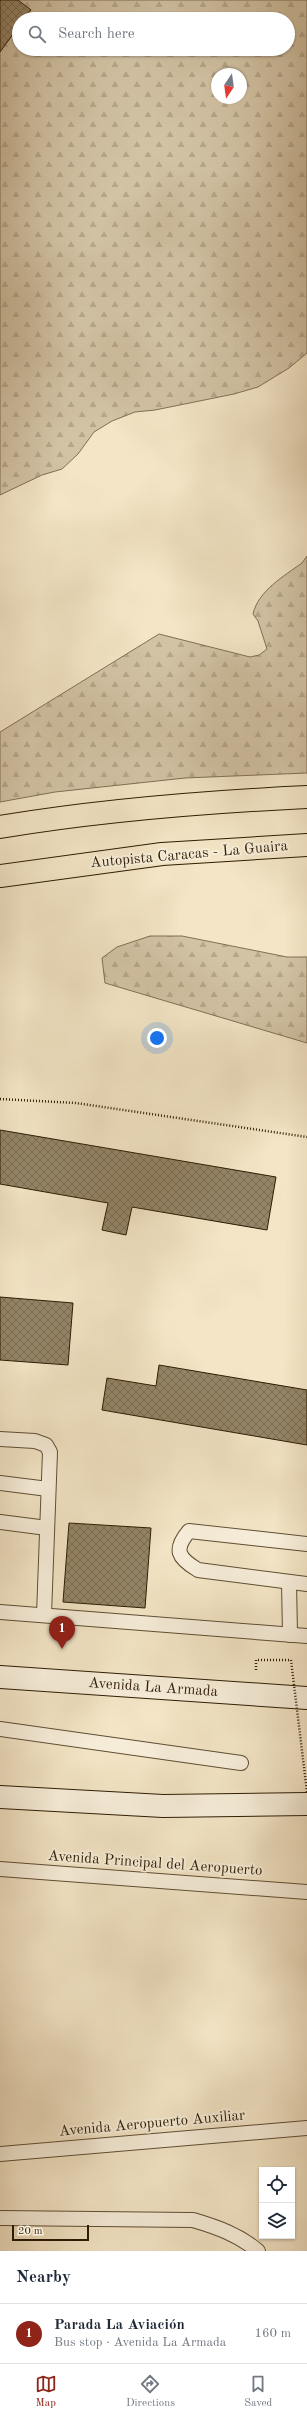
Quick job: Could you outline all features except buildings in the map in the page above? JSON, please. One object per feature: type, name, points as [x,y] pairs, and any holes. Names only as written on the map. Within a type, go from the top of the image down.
[{"type":"highway","points":[[0,827],[160,805],[307,797]]},
{"type":"highway","name":"Autopista Caracas - La Guaira","points":[[0,876],[162,854],[307,845]]},
{"type":"main road","name":"Avenida La Armada","points":[[0,1677],[307,1698]]},
{"type":"main road","points":[[0,1797],[163,1806],[307,1804]]},
{"type":"lane","points":[[0,1439],[35,1441],[46,1445],[50,1452],[44,1615]]},
{"type":"lane","points":[[0,1483],[48,1489]]},
{"type":"lane","points":[[0,1522],[47,1528]]},
{"type":"lane","points":[[307,1544],[189,1531],[180,1541],[179,1554],[184,1562],[198,1570],[307,1584]]},
{"type":"lane","points":[[289,1582],[290,1635]]},
{"type":"lane","points":[[0,1612],[307,1636]]},
{"type":"lane","points":[[0,1729],[241,1762]]},
{"type":"lane","name":"Avenida Principal del Aeropuerto","points":[[0,1869],[307,1892]]},
{"type":"lane","name":"Avenida Aeropuerto Auxiliar","points":[[0,2154],[307,2128]]},
{"type":"lane","points":[[0,2218],[193,2220],[221,2228],[247,2242],[258,2251]]},
{"type":"path","points":[[0,1099],[76,1103],[307,1137]]},
{"type":"path","points":[[256,1660],[291,1660],[307,1792]]},
{"type":"green space","points":[[2,0],[307,0],[307,353],[289,368],[258,387],[234,394],[155,410],[135,412],[112,421],[94,432],[78,454],[62,469],[42,475],[0,495],[0,2]]},
{"type":"green space","points":[[307,556],[307,773],[185,778],[55,792],[0,802],[0,732],[159,634],[250,657],[259,655],[267,649],[258,621],[253,614],[256,606],[266,591],[302,563]]},
{"type":"green space","points":[[150,936],[182,936],[287,957],[307,957],[307,1043],[105,983],[102,958],[117,947]]},
{"type":"place","name":"Parada La Aviación","points":[[62,1649]]}]
